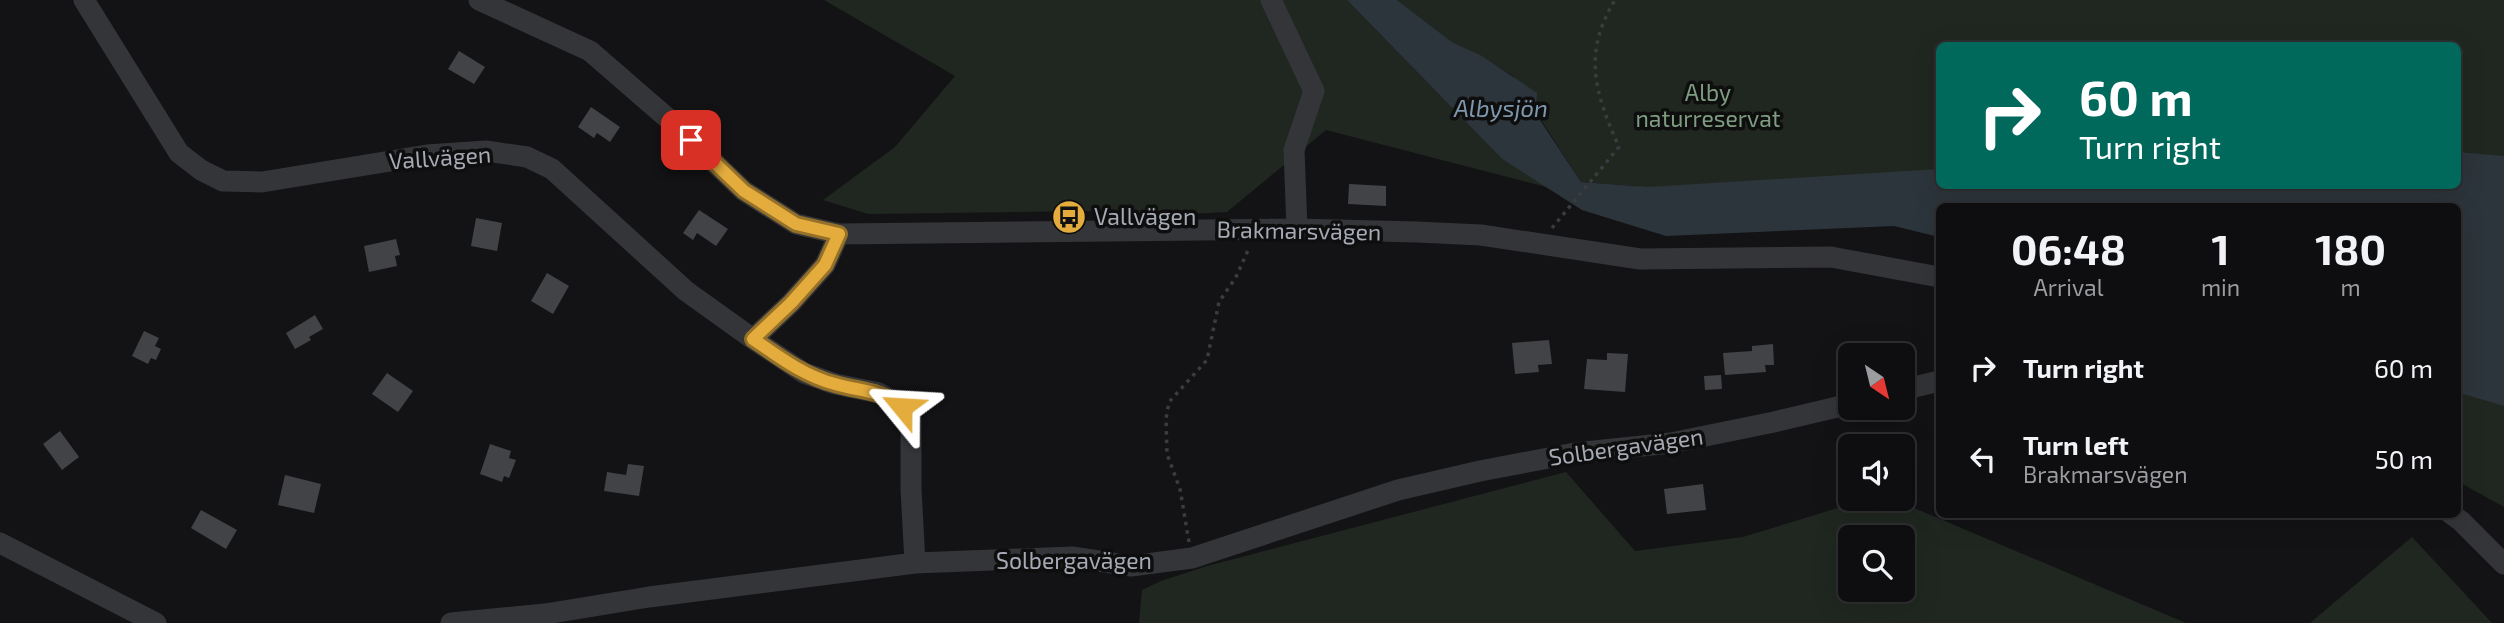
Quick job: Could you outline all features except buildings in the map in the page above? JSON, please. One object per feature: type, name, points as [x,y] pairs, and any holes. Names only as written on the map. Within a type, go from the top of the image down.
[{"type":"street","name":"Vallvägen","points":[[84,0],[179,153],[201,170],[223,181],[262,181],[427,155],[486,150],[527,157],[552,169],[686,291],[753,339],[804,373],[835,384],[879,393],[902,407],[911,419],[915,563]]},
{"type":"street","name":"Brakmarsvägen","points":[[479,0],[590,51],[674,123],[744,191],[796,224],[839,234],[1297,229],[1482,235],[1640,259],[1831,257],[1936,276]]},
{"type":"street","points":[[1271,0],[1314,91],[1294,149],[1297,229]]},
{"type":"street","points":[[753,339],[791,303],[825,265],[839,234]]},
{"type":"street","points":[[1915,387],[1936,382]]},
{"type":"street","name":"Solbergavägen","points":[[451,623],[547,619],[649,597],[915,563],[1072,557],[1131,566],[1192,558],[1398,490],[1575,453],[1671,443],[1838,407]]},
{"type":"street","points":[[2457,518],[2504,565]]},
{"type":"street","points":[[0,543],[156,623]]},
{"type":"path","points":[[1550,229],[1619,147],[1602,109],[1593,58],[1605,16],[1615,0]]},
{"type":"path","points":[[1192,558],[1180,489],[1167,454],[1166,419],[1169,402],[1207,360],[1219,302],[1236,277],[1258,229]]},
{"type":"green space","points":[[824,0],[1347,0],[1502,159],[1550,188],[1326,130],[1227,212],[1148,216],[1088,211],[868,214],[823,200],[895,147],[955,76]]},
{"type":"green space","name":"Alby naturreservat","points":[[1397,0],[2504,0],[2504,507],[2461,483],[2461,203],[1936,203],[1936,206],[1669,215],[1637,186],[1581,182],[1513,76],[1452,42]]},
{"type":"green space","points":[[1566,472],[1635,551],[1743,537],[1838,508],[1838,511],[1915,511],[1915,508],[2186,623],[1139,623],[1142,590],[1207,566]]},
{"type":"green space","points":[[2412,537],[2492,623],[2310,623]]},
{"type":"water","name":"Albysjön","points":[[1347,0],[1397,0],[1452,42],[1482,56],[1537,93],[1536,114],[1581,182],[1648,187],[1936,169],[1936,189],[2461,189],[2461,152],[2504,156],[2504,406],[2461,393],[2461,203],[1936,203],[1936,236],[1894,226],[1666,236],[1582,210],[1502,159]]},
{"type":"place","name":"Vallvägen","points":[[1069,217]]},
{"type":"route","points":[[691,140],[744,191],[796,224],[839,234],[825,265],[791,303],[753,339],[804,373],[835,384],[879,393],[902,407]]}]
